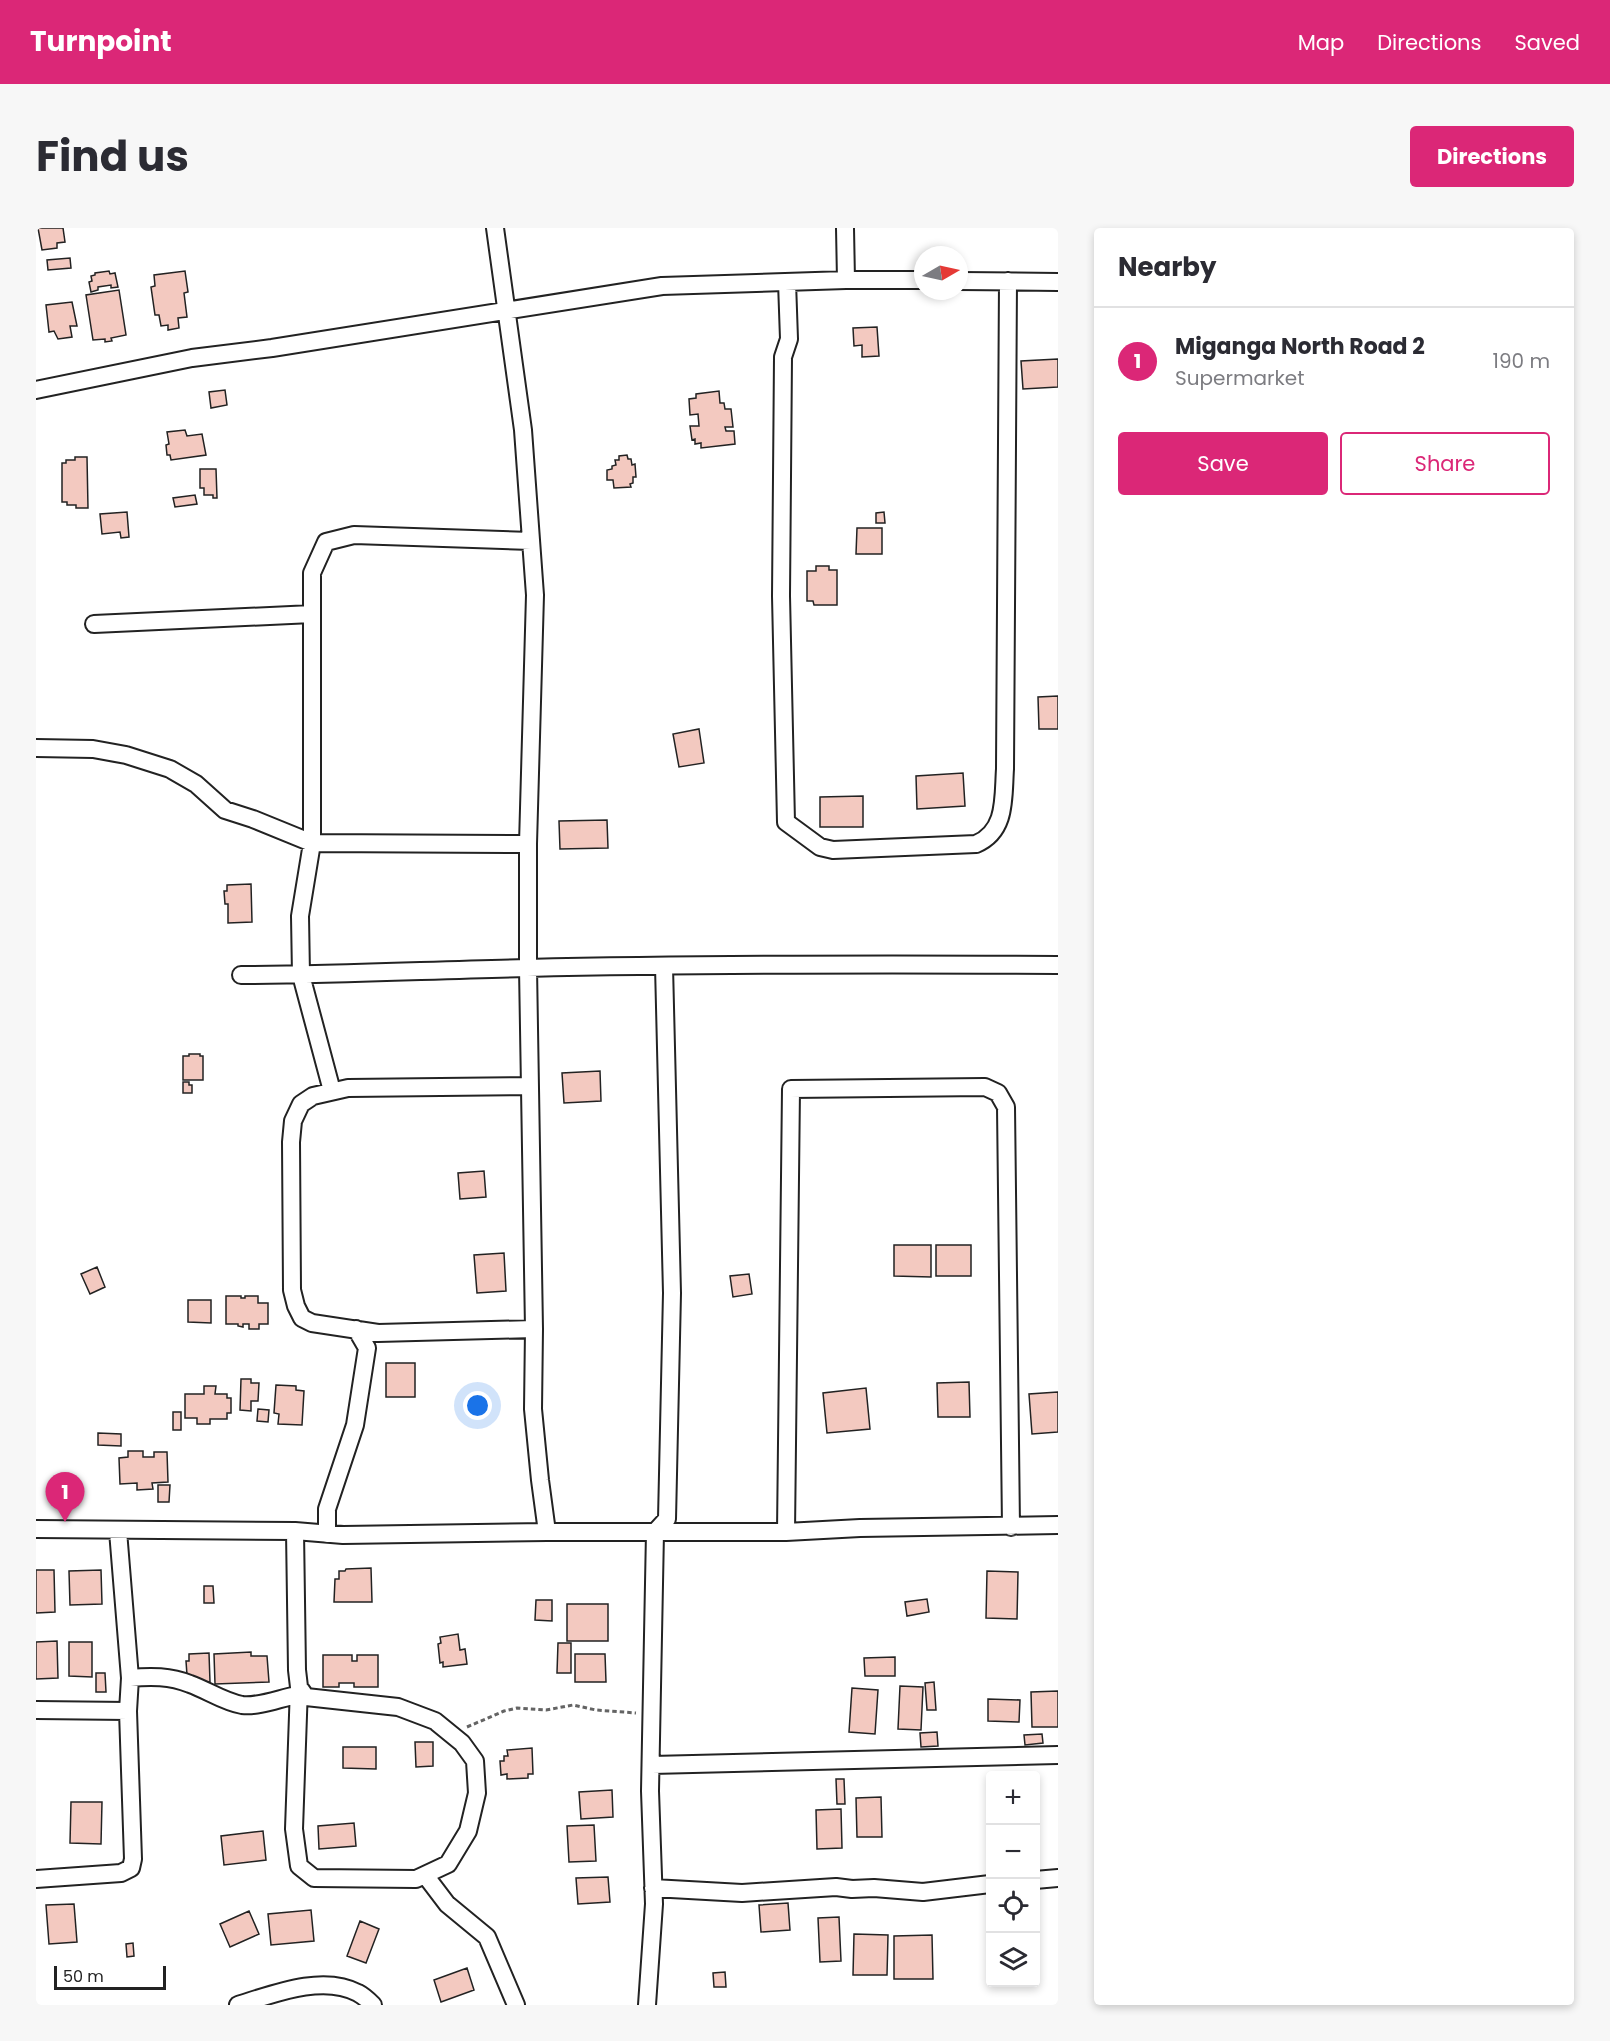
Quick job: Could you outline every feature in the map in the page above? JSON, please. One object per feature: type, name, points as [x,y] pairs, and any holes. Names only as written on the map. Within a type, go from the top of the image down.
[{"type":"street","points":[[495,228],[523,430],[536,595],[528,844],[533,1409],[547,1532]]},
{"type":"street","points":[[845,228],[846,280]]},
{"type":"street","points":[[36,390],[192,358],[272,348],[662,286],[914,280]]},
{"type":"street","points":[[968,281],[1058,282]]},
{"type":"street","points":[[787,282],[789,339],[783,357],[780,596],[786,822],[820,847],[833,850],[976,844],[984,841],[992,833],[1001,818],[1005,769],[1008,281]]},
{"type":"street","points":[[332,1091],[301,975],[300,916],[312,843],[312,573],[326,542],[354,535],[531,541]]},
{"type":"street","points":[[93,624],[312,614]]},
{"type":"street","points":[[36,748],[93,749],[126,755],[170,769],[196,784],[225,810],[312,843],[528,844]]},
{"type":"street","points":[[241,975],[664,966],[1058,965]]},
{"type":"street","points":[[647,2005],[653,1888],[650,1791],[655,1532],[667,1519],[672,1293],[664,966]]},
{"type":"street","points":[[530,1086],[348,1088],[313,1096],[301,1104],[292,1121],[292,1290],[302,1318],[312,1323],[378,1333],[534,1329]]},
{"type":"street","points":[[786,1532],[791,1089],[985,1087],[998,1093],[1006,1107],[1011,1527]]},
{"type":"street","points":[[327,1534],[327,1509],[355,1425],[367,1348],[356,1329]]},
{"type":"street","points":[[36,1529],[295,1531],[327,1534],[786,1532],[860,1528],[1058,1525]]},
{"type":"street","points":[[36,1879],[121,1873],[131,1868],[133,1859],[128,1711],[130,1678],[118,1531]]},
{"type":"street","points":[[295,1531],[298,1691],[294,1829],[299,1866],[314,1878],[416,1879],[448,1864],[468,1831],[477,1793],[475,1761],[462,1743],[435,1720],[398,1707],[306,1697],[298,1691]]},
{"type":"street","points":[[130,1678],[159,1676],[170,1678],[240,1704],[260,1704],[298,1691]]},
{"type":"street","points":[[36,1710],[128,1711]]},
{"type":"street","points":[[652,1765],[1058,1755]]},
{"type":"street","points":[[425,1875],[447,1904],[488,1937],[516,2005]]},
{"type":"street","points":[[1040,1880],[1058,1878]]},
{"type":"street","points":[[653,1888],[742,1893],[874,1887],[923,1892],[986,1884]]},
{"type":"street","points":[[238,2005],[291,1988],[334,1985],[358,1993],[373,2005]]},
{"type":"path","points":[[445,1729],[467,1727],[518,1708],[546,1710],[573,1706],[626,1712],[652,1718]]},
{"type":"building","points":[[38,228],[63,228],[65,242],[57,243],[57,248],[42,250]]},
{"type":"building","points":[[70,258],[71,268],[48,270],[47,260]]},
{"type":"building","points":[[109,271],[110,274],[115,273],[118,287],[111,288],[111,285],[98,287],[98,290],[91,292],[89,282],[92,281],[91,276],[95,273]]},
{"type":"building","points":[[185,271],[188,292],[184,293],[187,317],[178,318],[179,328],[168,330],[168,325],[161,326],[159,315],[155,315],[151,287],[155,286],[154,275]]},
{"type":"building","points":[[119,290],[126,335],[111,338],[112,341],[93,340],[86,295]]},
{"type":"building","points":[[72,302],[77,326],[70,326],[72,337],[58,339],[54,331],[49,332],[46,305]]},
{"type":"building","points":[[877,327],[879,356],[862,357],[862,345],[854,346],[853,328]]},
{"type":"building","points":[[1058,359],[1058,387],[1023,389],[1021,361]]},
{"type":"building","points":[[225,390],[227,405],[211,408],[209,392]]},
{"type":"building","points":[[719,391],[720,403],[724,403],[725,409],[731,409],[733,427],[725,427],[726,431],[734,431],[735,444],[701,448],[701,443],[695,444],[695,439],[692,440],[690,426],[699,426],[698,414],[690,415],[689,399],[696,398],[696,394]]},
{"type":"building","points":[[185,430],[187,436],[202,434],[206,455],[171,460],[170,455],[167,455],[166,445],[169,444],[167,432]]},
{"type":"building","points":[[627,455],[632,465],[635,464],[636,477],[633,477],[631,487],[614,488],[613,480],[607,480],[607,470],[616,465],[615,460],[619,460],[619,456]]},
{"type":"building","points":[[75,457],[87,457],[88,508],[76,508],[76,505],[67,505],[67,502],[62,502],[62,463],[66,463],[66,460],[75,460]]},
{"type":"building","points":[[200,469],[216,469],[217,498],[213,498],[213,495],[204,495],[204,488],[200,488]]},
{"type":"building","points":[[195,495],[197,504],[175,507],[173,498]]},
{"type":"building","points":[[127,512],[129,537],[121,538],[120,532],[102,534],[100,514]]},
{"type":"building","points":[[884,512],[885,523],[876,523],[876,513]]},
{"type":"building","points":[[857,528],[882,528],[882,554],[856,554]]},
{"type":"building","points":[[816,566],[829,566],[829,570],[837,570],[837,605],[814,605],[813,601],[807,601],[807,571],[816,571]]},
{"type":"building","points":[[1058,696],[1058,729],[1039,729],[1038,697]]},
{"type":"building","points":[[699,729],[704,763],[679,767],[673,734]]},
{"type":"building","points":[[963,773],[965,806],[917,809],[916,776]]},
{"type":"building","points":[[863,796],[863,827],[820,827],[820,797]]},
{"type":"building","points":[[607,820],[608,848],[560,849],[559,821]]},
{"type":"building","points":[[251,884],[252,922],[228,923],[228,904],[225,904],[224,891],[227,891],[227,885]]},
{"type":"building","points":[[189,1054],[203,1056],[203,1080],[183,1080],[183,1056],[189,1056]]},
{"type":"building","points":[[600,1071],[601,1101],[564,1103],[562,1073]]},
{"type":"building","points":[[183,1082],[189,1082],[189,1085],[192,1085],[192,1093],[183,1093]]},
{"type":"building","points":[[484,1171],[486,1197],[460,1199],[458,1173]]},
{"type":"building","points":[[894,1245],[931,1245],[931,1277],[894,1276]]},
{"type":"building","points":[[936,1245],[971,1245],[971,1276],[936,1276]]},
{"type":"building","points":[[504,1253],[506,1291],[477,1293],[474,1255]]},
{"type":"building","points":[[97,1267],[105,1287],[90,1294],[81,1274]]},
{"type":"building","points":[[749,1274],[752,1294],[733,1297],[730,1276]]},
{"type":"building","points":[[226,1296],[245,1298],[245,1296],[258,1296],[258,1303],[268,1303],[268,1324],[259,1324],[259,1329],[249,1329],[249,1324],[243,1324],[243,1327],[238,1324],[226,1324]]},
{"type":"building","points":[[188,1300],[211,1300],[211,1323],[188,1322]]},
{"type":"building","points":[[386,1363],[415,1363],[415,1397],[386,1397]]},
{"type":"building","points":[[241,1379],[251,1379],[251,1383],[259,1383],[258,1401],[251,1401],[251,1411],[240,1410]]},
{"type":"building","points":[[969,1382],[970,1417],[938,1417],[937,1383]]},
{"type":"building","points":[[276,1385],[296,1386],[296,1390],[304,1391],[302,1425],[278,1424],[279,1414],[274,1413]]},
{"type":"building","points":[[204,1386],[216,1386],[215,1394],[227,1394],[227,1398],[231,1398],[231,1413],[227,1413],[227,1419],[210,1419],[210,1424],[197,1424],[197,1418],[185,1418],[185,1394],[204,1394]]},
{"type":"building","points":[[866,1388],[870,1429],[827,1433],[823,1393]]},
{"type":"building","points":[[1058,1392],[1058,1432],[1032,1434],[1029,1394]]},
{"type":"building","points":[[258,1409],[269,1410],[268,1422],[257,1421]]},
{"type":"building","points":[[173,1412],[181,1412],[181,1430],[173,1430]]},
{"type":"building","points":[[98,1433],[121,1434],[121,1446],[98,1445]]},
{"type":"building","points":[[128,1451],[143,1451],[143,1457],[154,1457],[154,1452],[167,1452],[168,1482],[152,1483],[153,1489],[137,1490],[137,1483],[120,1484],[119,1458],[128,1457]]},
{"type":"building","points":[[158,1485],[170,1485],[169,1502],[158,1502]]},
{"type":"building","points":[[371,1568],[372,1602],[334,1602],[335,1579],[339,1579],[339,1571]]},
{"type":"building","points":[[36,1570],[54,1570],[55,1612],[36,1613]]},
{"type":"building","points":[[101,1570],[102,1604],[70,1605],[69,1571]]},
{"type":"building","points":[[987,1571],[1018,1572],[1017,1619],[986,1618]]},
{"type":"building","points":[[204,1586],[213,1586],[214,1603],[204,1603]]},
{"type":"building","points":[[927,1599],[929,1612],[907,1616],[905,1602]]},
{"type":"building","points":[[536,1600],[552,1600],[552,1621],[535,1620]]},
{"type":"building","points":[[567,1604],[608,1604],[608,1641],[567,1641]]},
{"type":"building","points":[[458,1634],[460,1650],[465,1649],[467,1664],[443,1667],[443,1662],[440,1663],[438,1644],[441,1643],[440,1637]]},
{"type":"building","points":[[57,1641],[58,1678],[36,1679],[36,1642]]},
{"type":"building","points":[[69,1642],[92,1642],[92,1677],[69,1676]]},
{"type":"building","points":[[558,1643],[571,1643],[571,1673],[557,1673]]},
{"type":"building","points":[[251,1652],[251,1656],[267,1656],[269,1682],[215,1684],[214,1654]]},
{"type":"building","points":[[209,1653],[210,1682],[190,1682],[186,1661],[189,1661],[189,1654]]},
{"type":"building","points":[[575,1654],[605,1654],[606,1682],[575,1682]]},
{"type":"building","points":[[323,1655],[352,1655],[352,1661],[357,1661],[357,1655],[378,1655],[378,1687],[354,1687],[354,1683],[339,1683],[339,1687],[323,1687]]},
{"type":"building","points":[[895,1657],[895,1676],[865,1676],[864,1658]]},
{"type":"building","points":[[96,1673],[105,1673],[106,1692],[96,1692]]},
{"type":"building","points":[[934,1682],[936,1710],[927,1710],[925,1683]]},
{"type":"building","points":[[900,1686],[923,1687],[921,1730],[898,1729]]},
{"type":"building","points":[[852,1688],[878,1690],[875,1734],[849,1732]]},
{"type":"building","points":[[1058,1691],[1058,1727],[1032,1727],[1031,1692]]},
{"type":"building","points":[[988,1699],[1020,1700],[1019,1722],[988,1721]]},
{"type":"building","points":[[937,1732],[938,1746],[921,1747],[920,1733]]},
{"type":"building","points":[[1042,1734],[1043,1743],[1025,1745],[1024,1735]]},
{"type":"building","points":[[415,1742],[433,1742],[433,1766],[416,1767]]},
{"type":"building","points":[[343,1747],[376,1747],[376,1769],[343,1768]]},
{"type":"building","points":[[532,1748],[533,1774],[528,1774],[528,1778],[507,1779],[507,1774],[501,1775],[500,1761],[504,1761],[504,1756],[508,1756],[507,1750]]},
{"type":"building","points":[[836,1779],[844,1779],[845,1804],[837,1804]]},
{"type":"building","points":[[612,1790],[613,1817],[581,1819],[579,1792]]},
{"type":"building","points":[[881,1797],[882,1837],[857,1837],[856,1798]]},
{"type":"building","points":[[71,1802],[102,1802],[101,1844],[70,1843]]},
{"type":"building","points":[[841,1809],[842,1848],[817,1849],[816,1810]]},
{"type":"building","points":[[354,1823],[356,1846],[319,1849],[318,1826]]},
{"type":"building","points":[[594,1825],[596,1861],[569,1862],[567,1826]]},
{"type":"building","points":[[263,1831],[266,1860],[224,1865],[221,1836]]},
{"type":"building","points":[[608,1877],[610,1902],[578,1904],[576,1878]]},
{"type":"building","points":[[788,1903],[790,1930],[761,1932],[759,1905]]},
{"type":"building","points":[[74,1904],[77,1942],[49,1944],[46,1905]]},
{"type":"building","points":[[311,1910],[314,1941],[271,1945],[268,1914]]},
{"type":"building","points":[[249,1911],[259,1934],[230,1947],[220,1924]]},
{"type":"building","points":[[839,1917],[841,1961],[820,1962],[818,1918]]},
{"type":"building","points":[[360,1921],[379,1929],[366,1963],[347,1956]]},
{"type":"building","points":[[854,1934],[888,1935],[887,1975],[853,1975]]},
{"type":"building","points":[[932,1935],[933,1979],[894,1979],[894,1936]]},
{"type":"building","points":[[133,1943],[134,1956],[127,1957],[126,1944]]},
{"type":"building","points":[[467,1968],[474,1990],[441,2002],[434,1980]]},
{"type":"building","points":[[725,1972],[726,1987],[714,1987],[713,1973]]},
{"type":"place","name":"Miganga North Road 2","points":[[65,1522]]}]
